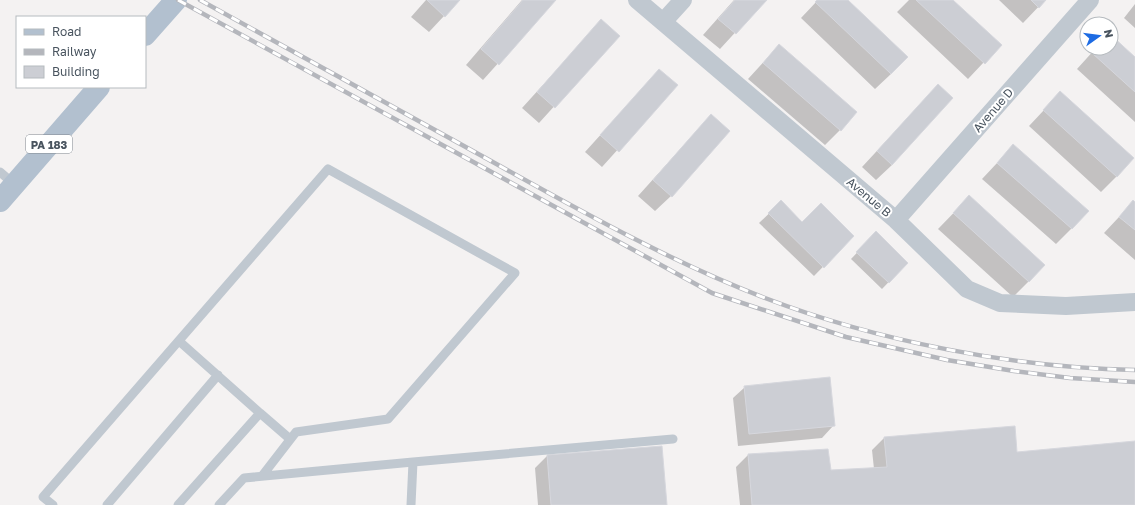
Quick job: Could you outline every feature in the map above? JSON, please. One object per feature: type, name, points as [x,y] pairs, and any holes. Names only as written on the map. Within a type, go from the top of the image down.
[{"type":"main road","points":[[146,34],[176,0]]},
{"type":"main road","name":"PA 183","points":[[0,201],[7,178],[98,88]]},
{"type":"street","name":"Avenue B","points":[[637,0],[896,220],[967,288],[1000,303],[1066,306],[1135,302]]},
{"type":"street","points":[[663,22],[683,0]]},
{"type":"street","name":"Avenue D","points":[[896,220],[1090,0]]},
{"type":"lane","points":[[53,505],[43,497],[328,169],[515,273],[388,419],[296,432],[262,476]]},
{"type":"lane","points":[[179,341],[290,439]]},
{"type":"lane","points":[[107,505],[218,375]]},
{"type":"lane","points":[[178,505],[260,413]]},
{"type":"lane","points":[[219,505],[244,478],[673,439]]},
{"type":"lane","points":[[411,505],[413,462]]},
{"type":"building","points":[[427,0],[460,0],[445,17]]},
{"type":"building","points":[[523,0],[556,0],[499,65],[481,49]]},
{"type":"building","points":[[735,0],[767,0],[736,34],[718,19]]},
{"type":"building","points":[[817,0],[848,0],[908,57],[891,74],[815,2]]},
{"type":"building","points":[[916,0],[953,0],[1002,45],[985,64]]},
{"type":"building","points":[[1031,0],[1046,0],[1039,8]]},
{"type":"building","points":[[601,19],[620,36],[555,108],[537,92]]},
{"type":"building","points":[[1119,42],[1135,57],[1135,92],[1095,56],[1119,56]]},
{"type":"building","points":[[779,44],[857,112],[841,131],[763,63]]},
{"type":"building","points":[[659,69],[678,85],[619,152],[600,135]]},
{"type":"building","points":[[938,84],[953,98],[892,165],[877,151]]},
{"type":"building","points":[[1060,91],[1134,158],[1117,177],[1043,110]]},
{"type":"building","points":[[711,114],[730,131],[672,197],[653,180]]},
{"type":"building","points":[[1013,144],[1089,211],[1072,229],[997,163]]},
{"type":"building","points":[[969,195],[1045,265],[1029,282],[953,213]]},
{"type":"building","points":[[781,200],[802,222],[821,203],[854,236],[824,268],[768,213]]},
{"type":"building","points":[[1133,200],[1135,202],[1135,230],[1119,217]]},
{"type":"building","points":[[876,231],[908,263],[889,283],[856,252]]},
{"type":"building","points":[[830,377],[835,426],[749,434],[744,386]]},
{"type":"building","points":[[1015,426],[1017,452],[1135,441],[1135,505],[752,505],[748,454],[828,449],[831,470],[887,467],[884,437]]},
{"type":"building","points":[[662,446],[667,505],[551,505],[547,455]]},
{"type":"railway","points":[[178,0],[712,293],[846,337],[947,360],[1070,378],[1135,382]]},
{"type":"railway","points":[[200,0],[621,232],[692,267],[765,298],[853,327],[947,349],[995,358],[1042,364],[1135,370]]}]
